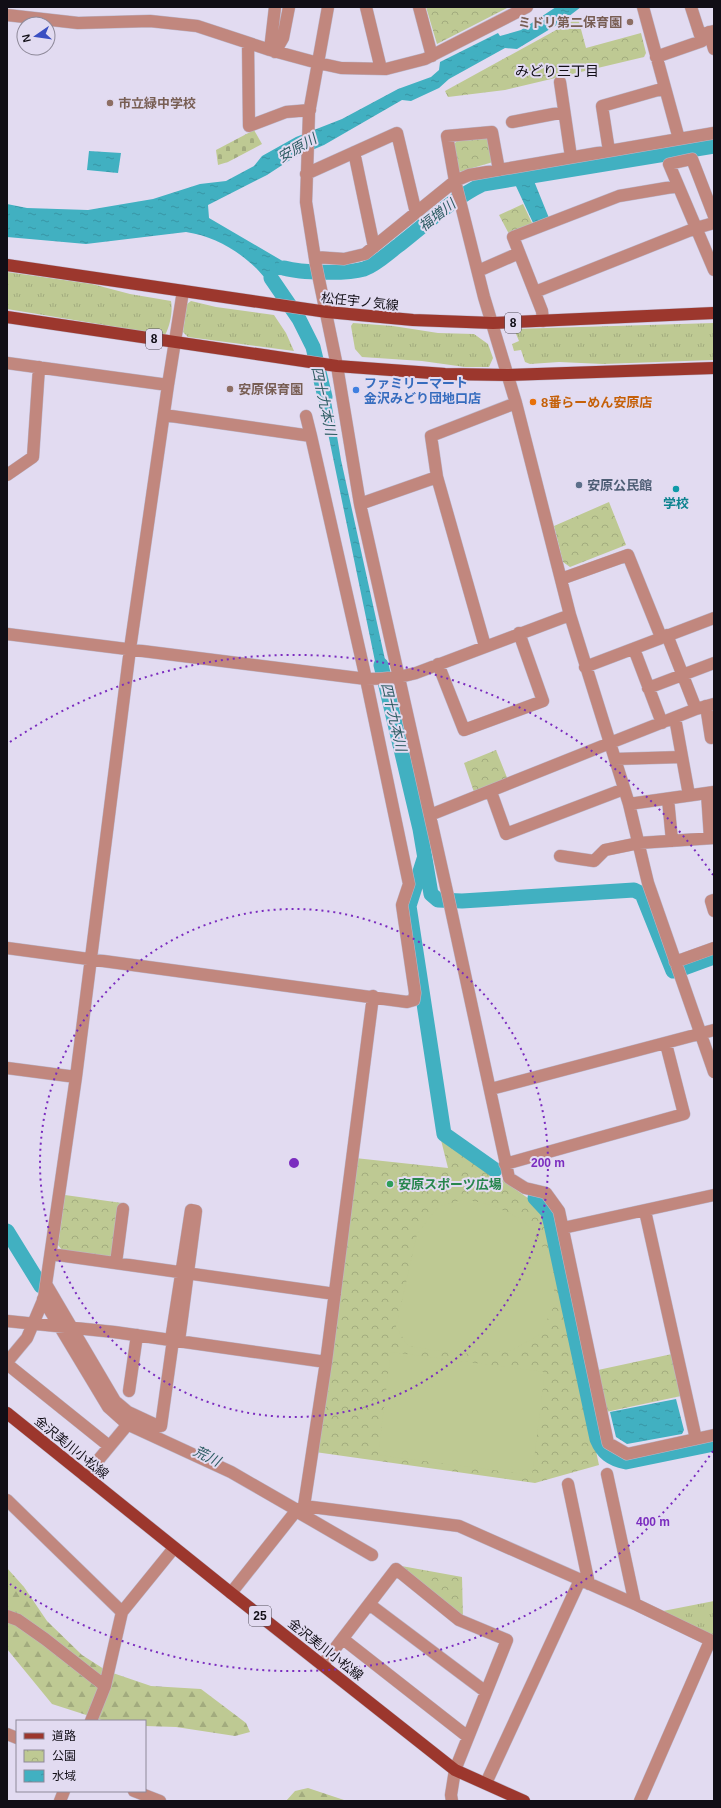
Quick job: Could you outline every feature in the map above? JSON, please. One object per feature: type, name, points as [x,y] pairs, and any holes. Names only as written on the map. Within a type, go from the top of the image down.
[{"type":"main road","name":"松任宇ノ気線","points":[[7,265],[280,306],[414,320],[493,323],[714,313]]},
{"type":"main road","name":"8","points":[[7,317],[337,366],[445,374],[508,374],[714,368]]},
{"type":"main road","name":"金沢美川小松線","points":[[7,1413],[174,1548],[323,1664],[455,1770],[524,1801]]},
{"type":"street","points":[[272,51],[275,7]]},
{"type":"street","points":[[272,51],[283,38],[289,7]]},
{"type":"street","points":[[328,7],[308,127],[306,202],[315,261],[327,312],[360,504],[396,678],[450,902],[491,1089],[505,1164],[509,1178],[525,1188],[546,1193],[559,1211],[608,1443],[627,1454],[714,1435]]},
{"type":"street","points":[[366,7],[381,69]]},
{"type":"street","points":[[419,7],[432,56]]},
{"type":"street","points":[[7,15],[78,23],[150,21],[197,26],[248,44],[318,63],[341,68],[381,69],[432,56],[527,7]]},
{"type":"street","points":[[643,7],[679,139]]},
{"type":"street","points":[[691,7],[708,35],[714,49]]},
{"type":"street","points":[[656,57],[708,35]]},
{"type":"street","points":[[248,44],[249,126],[286,112],[310,110]]},
{"type":"street","points":[[560,82],[571,157]]},
{"type":"street","points":[[609,150],[602,106],[665,88]]},
{"type":"street","points":[[512,122],[564,112]]},
{"type":"street","points":[[499,170],[492,132],[448,136],[456,185],[478,271],[508,374],[585,668],[629,804],[640,843],[648,883],[714,1072]]},
{"type":"street","points":[[306,174],[397,133],[416,213]]},
{"type":"street","points":[[315,261],[344,259],[365,254],[416,213],[469,175],[609,150],[714,134]]},
{"type":"street","points":[[354,152],[374,247]]},
{"type":"street","points":[[714,216],[692,159],[669,164],[714,270]]},
{"type":"street","points":[[543,321],[542,311],[513,237],[619,196],[678,186]]},
{"type":"street","points":[[535,292],[696,228],[714,223]]},
{"type":"street","points":[[478,271],[519,252]]},
{"type":"street","points":[[110,1446],[7,1363],[27,1338],[33,1324],[43,1299],[51,1254],[92,960],[130,649],[174,342],[183,291]]},
{"type":"street","points":[[7,363],[168,385]]},
{"type":"street","points":[[7,475],[33,457],[39,367]]},
{"type":"street","points":[[485,646],[438,477],[431,436],[516,404]]},
{"type":"street","points":[[164,415],[311,436]]},
{"type":"street","points":[[7,948],[373,996],[407,1002],[414,1000],[415,992],[402,905],[409,884],[369,679],[306,416]]},
{"type":"street","points":[[360,504],[438,477]]},
{"type":"street","points":[[561,579],[628,555],[683,675],[705,706],[711,738]]},
{"type":"street","points":[[7,634],[369,679],[396,678],[570,615]]},
{"type":"street","points":[[585,668],[664,636],[714,618]]},
{"type":"street","points":[[438,664],[464,730],[543,701],[519,634]]},
{"type":"street","points":[[634,649],[662,723]]},
{"type":"street","points":[[648,688],[714,663]]},
{"type":"street","points":[[430,815],[705,706]]},
{"type":"street","points":[[675,718],[689,795]]},
{"type":"street","points":[[615,759],[682,757]]},
{"type":"street","points":[[491,792],[506,834],[624,789]]},
{"type":"street","points":[[560,856],[594,861],[605,850],[640,843],[712,838],[710,792],[629,804]]},
{"type":"street","points":[[668,799],[672,841]]},
{"type":"street","points":[[714,900],[711,901],[714,911]]},
{"type":"street","points":[[675,962],[714,948]]},
{"type":"street","points":[[231,1593],[300,1509],[326,1362],[373,996]]},
{"type":"street","points":[[491,1089],[666,1044],[714,1030]]},
{"type":"street","points":[[505,1164],[684,1114],[666,1044]]},
{"type":"street","points":[[7,1068],[76,1077]]},
{"type":"street","points":[[563,1228],[714,1195]]},
{"type":"street","points":[[116,1263],[123,1209]]},
{"type":"street","points":[[645,1211],[696,1439]]},
{"type":"street","points":[[51,1254],[334,1294]]},
{"type":"street","points":[[131,1420],[161,1426],[185,1273]]},
{"type":"street","points":[[46,1284],[108,1407],[300,1509],[372,1555]]},
{"type":"street","points":[[43,1299],[66,1326]]},
{"type":"street","points":[[7,1321],[66,1326],[137,1335],[326,1362]]},
{"type":"street","points":[[129,1391],[137,1335]]},
{"type":"street","points":[[85,1476],[131,1420]]},
{"type":"street","points":[[607,1474],[634,1604]]},
{"type":"street","points":[[486,1783],[585,1582],[568,1484]]},
{"type":"street","points":[[7,1500],[122,1612]]},
{"type":"street","points":[[300,1509],[459,1526],[634,1604],[712,1641],[640,1801]]},
{"type":"street","points":[[91,1720],[105,1686],[122,1612],[174,1548]]},
{"type":"street","points":[[323,1664],[396,1569],[460,1620],[507,1640],[455,1770],[451,1795],[452,1801]]},
{"type":"street","points":[[369,1604],[486,1692]]},
{"type":"street","points":[[7,1616],[18,1620],[45,1639],[105,1686]]},
{"type":"street","points":[[343,1639],[468,1737]]},
{"type":"street","points":[[137,1792],[160,1801]]},
{"type":"green space","points":[[426,7],[509,7],[437,44]]},
{"type":"green space","points":[[578,18],[586,48],[641,33],[646,53],[644,57],[505,90],[448,97],[445,91]]},
{"type":"green space","points":[[254,130],[262,144],[228,162],[218,165],[216,150]]},
{"type":"green space","points":[[485,137],[489,140],[493,162],[459,172],[453,145],[457,141]]},
{"type":"green space","points":[[523,204],[533,225],[509,234],[499,215]]},
{"type":"green space","points":[[7,272],[92,284],[130,294],[171,301],[171,318],[165,335],[7,309]]},
{"type":"green space","points":[[191,301],[216,307],[274,315],[286,333],[294,351],[188,337],[183,332],[187,304]]},
{"type":"green space","points":[[353,323],[393,326],[438,333],[474,334],[488,344],[493,358],[489,367],[465,367],[422,361],[362,357],[355,349],[351,326]]},
{"type":"green space","points":[[714,323],[714,360],[603,364],[559,362],[530,364],[525,362],[521,350],[514,351],[512,344],[519,341],[514,329]]},
{"type":"green space","points":[[609,502],[626,545],[570,567],[563,562],[554,526]]},
{"type":"green space","points":[[496,750],[508,780],[474,792],[464,763]]},
{"type":"green space","points":[[440,1136],[532,1201],[545,1213],[599,1465],[535,1483],[315,1452],[355,1158],[448,1168]]},
{"type":"green space","points":[[65,1195],[122,1203],[114,1258],[63,1251],[58,1245]]},
{"type":"green space","points":[[465,1199],[494,1206],[523,1220],[541,1243],[554,1274],[554,1306],[540,1334],[513,1350],[459,1354],[408,1346],[396,1327],[417,1234],[438,1207]]},
{"type":"green space","points":[[391,1352],[545,1372],[532,1475],[378,1455]]},
{"type":"green space","points":[[672,1354],[681,1396],[606,1412],[598,1370]]},
{"type":"green space","points":[[396,1565],[462,1577],[463,1618]]},
{"type":"green space","points":[[7,1568],[24,1587],[47,1621],[82,1655],[107,1671],[151,1686],[201,1689],[246,1723],[250,1732],[235,1736],[176,1727],[146,1726],[146,1720],[102,1720],[52,1704],[7,1649]]},
{"type":"green space","points":[[714,1601],[714,1636],[663,1611]]},
{"type":"green space","points":[[308,1788],[347,1801],[286,1801],[295,1791]]},
{"type":"water","name":"安原川","points":[[556,7],[581,7],[560,23],[517,49],[505,48],[449,79],[439,88],[411,101],[402,100],[324,145],[293,158],[267,175],[208,205],[209,218],[298,270],[303,267],[307,276],[278,275],[277,280],[285,290],[282,294],[271,285],[256,268],[232,249],[215,240],[196,234],[186,232],[86,244],[7,237],[7,204],[27,208],[88,210],[153,199],[200,184],[226,181],[254,166],[262,156],[296,137],[342,119],[398,89],[431,77],[439,70],[440,62],[498,33],[500,36],[521,30]]},
{"type":"water","points":[[89,151],[121,153],[118,173],[87,170]]},
{"type":"water","points":[[534,181],[549,218],[534,225],[515,184]]},
{"type":"water","points":[[300,317],[303,318],[319,353],[311,356],[294,320]]},
{"type":"water","points":[[316,375],[328,383],[341,460],[388,673],[377,671]]},
{"type":"water","points":[[676,1399],[684,1430],[682,1434],[627,1444],[616,1437],[610,1412]]},
{"type":"waterway","name":"福増川","points":[[284,268],[301,271],[324,272],[347,272],[364,269],[382,258],[450,204],[483,184],[714,146]]},
{"type":"waterway","name":"四十九本川","points":[[271,278],[299,319],[313,347],[325,397]]},
{"type":"waterway","name":"四十九本川","points":[[381,665],[420,829],[431,894],[438,900],[462,901],[634,890],[642,894],[673,971]]},
{"type":"waterway","points":[[424,859],[409,906],[444,1134],[495,1170]]},
{"type":"waterway","name":"四十九本川","points":[[684,968],[714,957]]},
{"type":"waterway","points":[[535,1198],[548,1212],[597,1439],[602,1448],[608,1455],[626,1462],[714,1444]]},
{"type":"waterway","name":"荒川","points":[[7,1231],[41,1286]]},
{"type":"place","name":"ミドリ第二保育園","points":[[630,22]]},
{"type":"place","name":"市立緑中学校","points":[[110,103]]},
{"type":"place","name":"安原保育園","points":[[230,389]]},
{"type":"place","name":"ファミリーマート 金沢みどり団地口店","points":[[356,390]]},
{"type":"place","name":"8番らーめん安原店","points":[[533,402]]},
{"type":"place","name":"安原公民館","points":[[579,485]]},
{"type":"place","name":"学校","points":[[676,489]]},
{"type":"place","name":"安原スポーツ広場","points":[[390,1184]]},
{"type":"district","name":"みどり三丁目","points":[[557,71]]}]
